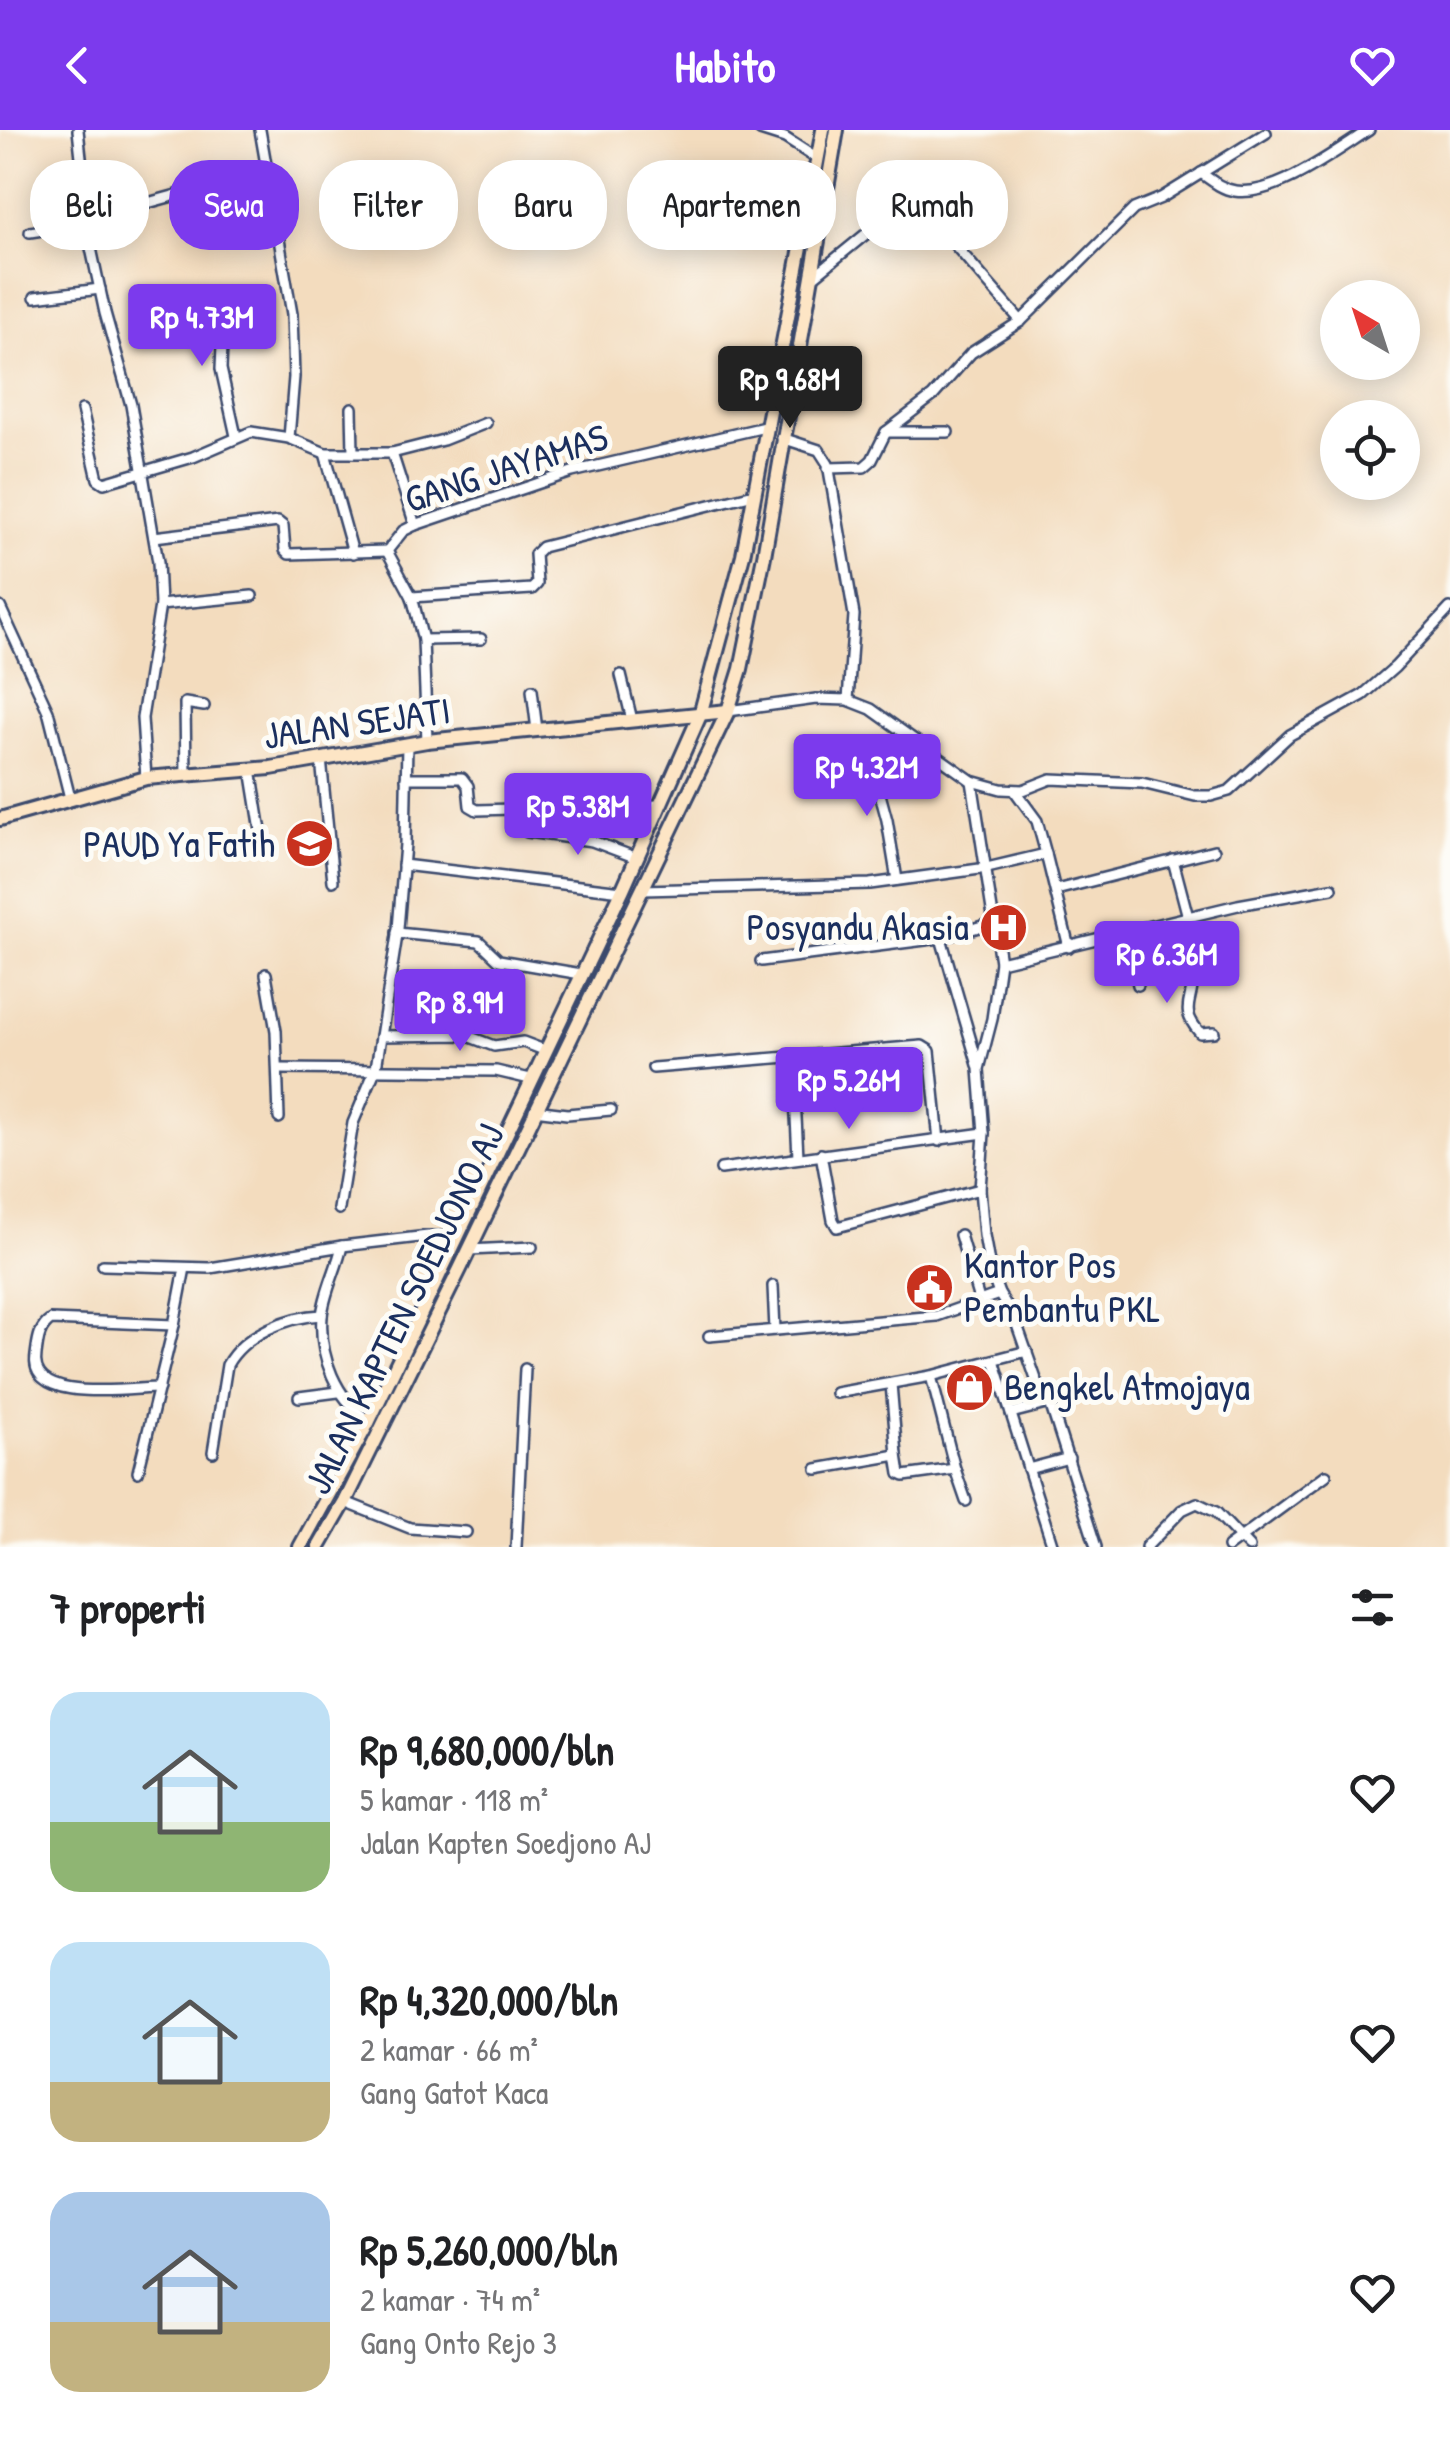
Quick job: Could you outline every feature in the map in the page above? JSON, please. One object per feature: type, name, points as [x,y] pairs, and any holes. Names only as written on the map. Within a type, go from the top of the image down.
[{"type":"main road","name":"JALAN KAPTEN SOEDJONO AJ","points":[[816,158],[823,130]]},
{"type":"main road","name":"JALAN KAPTEN SOEDJONO AJ","points":[[319,1547],[460,1269],[728,711],[741,669],[760,575],[837,130]]},
{"type":"main road","name":"JALAN KAPTEN SOEDJONO AJ","points":[[300,1547],[369,1421],[622,891],[700,715],[718,658],[769,426],[800,250]]},
{"type":"main road","points":[[776,386],[791,390]]},
{"type":"main road","name":"JALAN SEJATI","points":[[0,819],[146,778],[252,769],[427,741],[728,711]]},
{"type":"main road","points":[[444,1262],[460,1269]]},
{"type":"street","points":[[78,130],[81,160]]},
{"type":"street","points":[[260,130],[292,314],[294,378],[289,438]]},
{"type":"street","points":[[760,130],[786,138],[816,158]]},
{"type":"street","points":[[1202,173],[1221,187],[1238,192],[1256,190],[1317,163],[1369,130]]},
{"type":"street","points":[[828,468],[864,466],[872,460],[886,432],[933,396],[971,354],[1021,321],[1134,208],[1161,198],[1266,133]]},
{"type":"street","points":[[812,278],[914,198],[1021,321]]},
{"type":"street","points":[[92,250],[131,404],[154,537],[160,606],[142,718],[146,778]]},
{"type":"street","points":[[35,297],[100,289]]},
{"type":"street","points":[[224,298],[221,369],[236,436]]},
{"type":"street","points":[[352,408],[353,453]]},
{"type":"street","points":[[82,410],[99,481],[104,484],[193,457],[251,432],[289,438],[325,453],[392,454],[486,423]]},
{"type":"street","name":"GANG JAYAMAS","points":[[387,551],[403,531],[415,525],[572,472],[769,426]]},
{"type":"street","points":[[886,432],[948,432]]},
{"type":"street","points":[[782,438],[819,450],[826,457],[853,603],[848,700]]},
{"type":"street","points":[[325,453],[353,553]]},
{"type":"street","points":[[392,454],[415,525]]},
{"type":"street","points":[[412,597],[532,589],[537,584],[535,554],[542,547],[754,494]]},
{"type":"street","points":[[154,537],[278,522],[283,526],[285,550],[289,554],[387,551],[412,597],[423,640],[427,741]]},
{"type":"street","points":[[160,606],[252,596]]},
{"type":"street","points":[[728,711],[848,700],[871,709],[972,781],[1016,791],[1051,779],[1142,782],[1196,796],[1229,790],[1290,735],[1363,695],[1450,608]]},
{"type":"street","points":[[0,610],[48,711],[70,798]]},
{"type":"street","points":[[423,640],[481,638]]},
{"type":"street","points":[[621,675],[632,720]]},
{"type":"street","points":[[532,690],[537,730]]},
{"type":"street","points":[[186,774],[185,702],[204,706]]},
{"type":"street","points":[[339,1209],[354,1123],[376,1068],[398,933],[407,744]]},
{"type":"street","points":[[868,750],[887,820],[897,880]]},
{"type":"street","points":[[320,759],[333,881]]},
{"type":"street","points":[[252,769],[262,837]]},
{"type":"street","points":[[406,778],[462,778],[468,786],[470,806],[477,810],[661,805]]},
{"type":"street","points":[[972,781],[1000,962],[992,1020],[979,1068]]},
{"type":"street","points":[[1016,791],[1037,821],[1069,947]]},
{"type":"street","points":[[528,832],[592,841],[637,858]]},
{"type":"street","points":[[1056,890],[1214,850]]},
{"type":"street","points":[[642,890],[897,880],[987,868],[1046,854]]},
{"type":"street","points":[[1173,860],[1193,978],[1188,1013],[1200,1033],[1214,1032]]},
{"type":"street","points":[[403,865],[622,891]]},
{"type":"street","points":[[1000,962],[1332,888]]},
{"type":"street","points":[[760,961],[941,938],[996,922]]},
{"type":"street","points":[[1128,932],[1138,984]]},
{"type":"street","points":[[398,933],[480,941],[498,960],[581,974]]},
{"type":"street","points":[[941,938],[979,1068],[984,1134],[980,1189],[984,1235],[999,1294],[1015,1319],[1037,1382],[1050,1403],[1096,1547]]},
{"type":"street","points":[[266,974],[276,1031],[278,1118]]},
{"type":"street","points":[[381,1036],[465,1035],[494,1046],[523,1042],[544,1050]]},
{"type":"street","points":[[653,1068],[922,1046],[928,1048],[940,1141]]},
{"type":"street","points":[[792,1057],[798,1157]]},
{"type":"street","points":[[279,1069],[496,1072],[530,1079]]},
{"type":"street","points":[[534,1110],[568,1114],[611,1110]]},
{"type":"street","points":[[721,1169],[984,1134]]},
{"type":"street","points":[[821,1154],[834,1224],[838,1227],[980,1189]]},
{"type":"street","points":[[960,1235],[980,1303]]},
{"type":"street","points":[[103,1265],[220,1267],[342,1246],[428,1236],[456,1238]]},
{"type":"street","points":[[342,1246],[322,1315],[325,1348],[338,1392],[369,1421]]},
{"type":"street","points":[[469,1250],[532,1247]]},
{"type":"street","points":[[138,1472],[185,1268]]},
{"type":"street","points":[[773,1286],[776,1330]]},
{"type":"street","points":[[709,1336],[937,1316],[999,1294]]},
{"type":"street","points":[[213,1452],[227,1365],[233,1355],[277,1326],[322,1315]]},
{"type":"street","points":[[159,1388],[79,1390],[48,1384],[34,1363],[40,1333],[50,1320],[174,1325]]},
{"type":"street","points":[[836,1393],[931,1376],[1026,1351]]},
{"type":"street","points":[[994,1360],[1053,1547]]},
{"type":"street","points":[[516,1547],[525,1369]]},
{"type":"street","points":[[931,1376],[966,1501]]},
{"type":"street","points":[[891,1384],[900,1474],[955,1468]]},
{"type":"street","points":[[299,1397],[338,1392]]},
{"type":"street","points":[[1011,1414],[1050,1403]]},
{"type":"street","points":[[817,1469],[897,1455]]},
{"type":"street","points":[[1028,1469],[1069,1458]]},
{"type":"street","points":[[1228,1547],[1326,1475]]},
{"type":"street","points":[[345,1502],[399,1525],[466,1532]]},
{"type":"street","points":[[1146,1547],[1160,1543],[1182,1510],[1197,1503],[1216,1512],[1249,1547]]},
{"type":"place","name":"PAUD Ya Fatih","points":[[310,844]]},
{"type":"place","name":"Posyandu Akasia","points":[[1004,927]]},
{"type":"place","name":"Kantor Pos Pembantu PKL","points":[[929,1287]]},
{"type":"place","name":"Bengkel Atmojaya","points":[[969,1387]]}]
